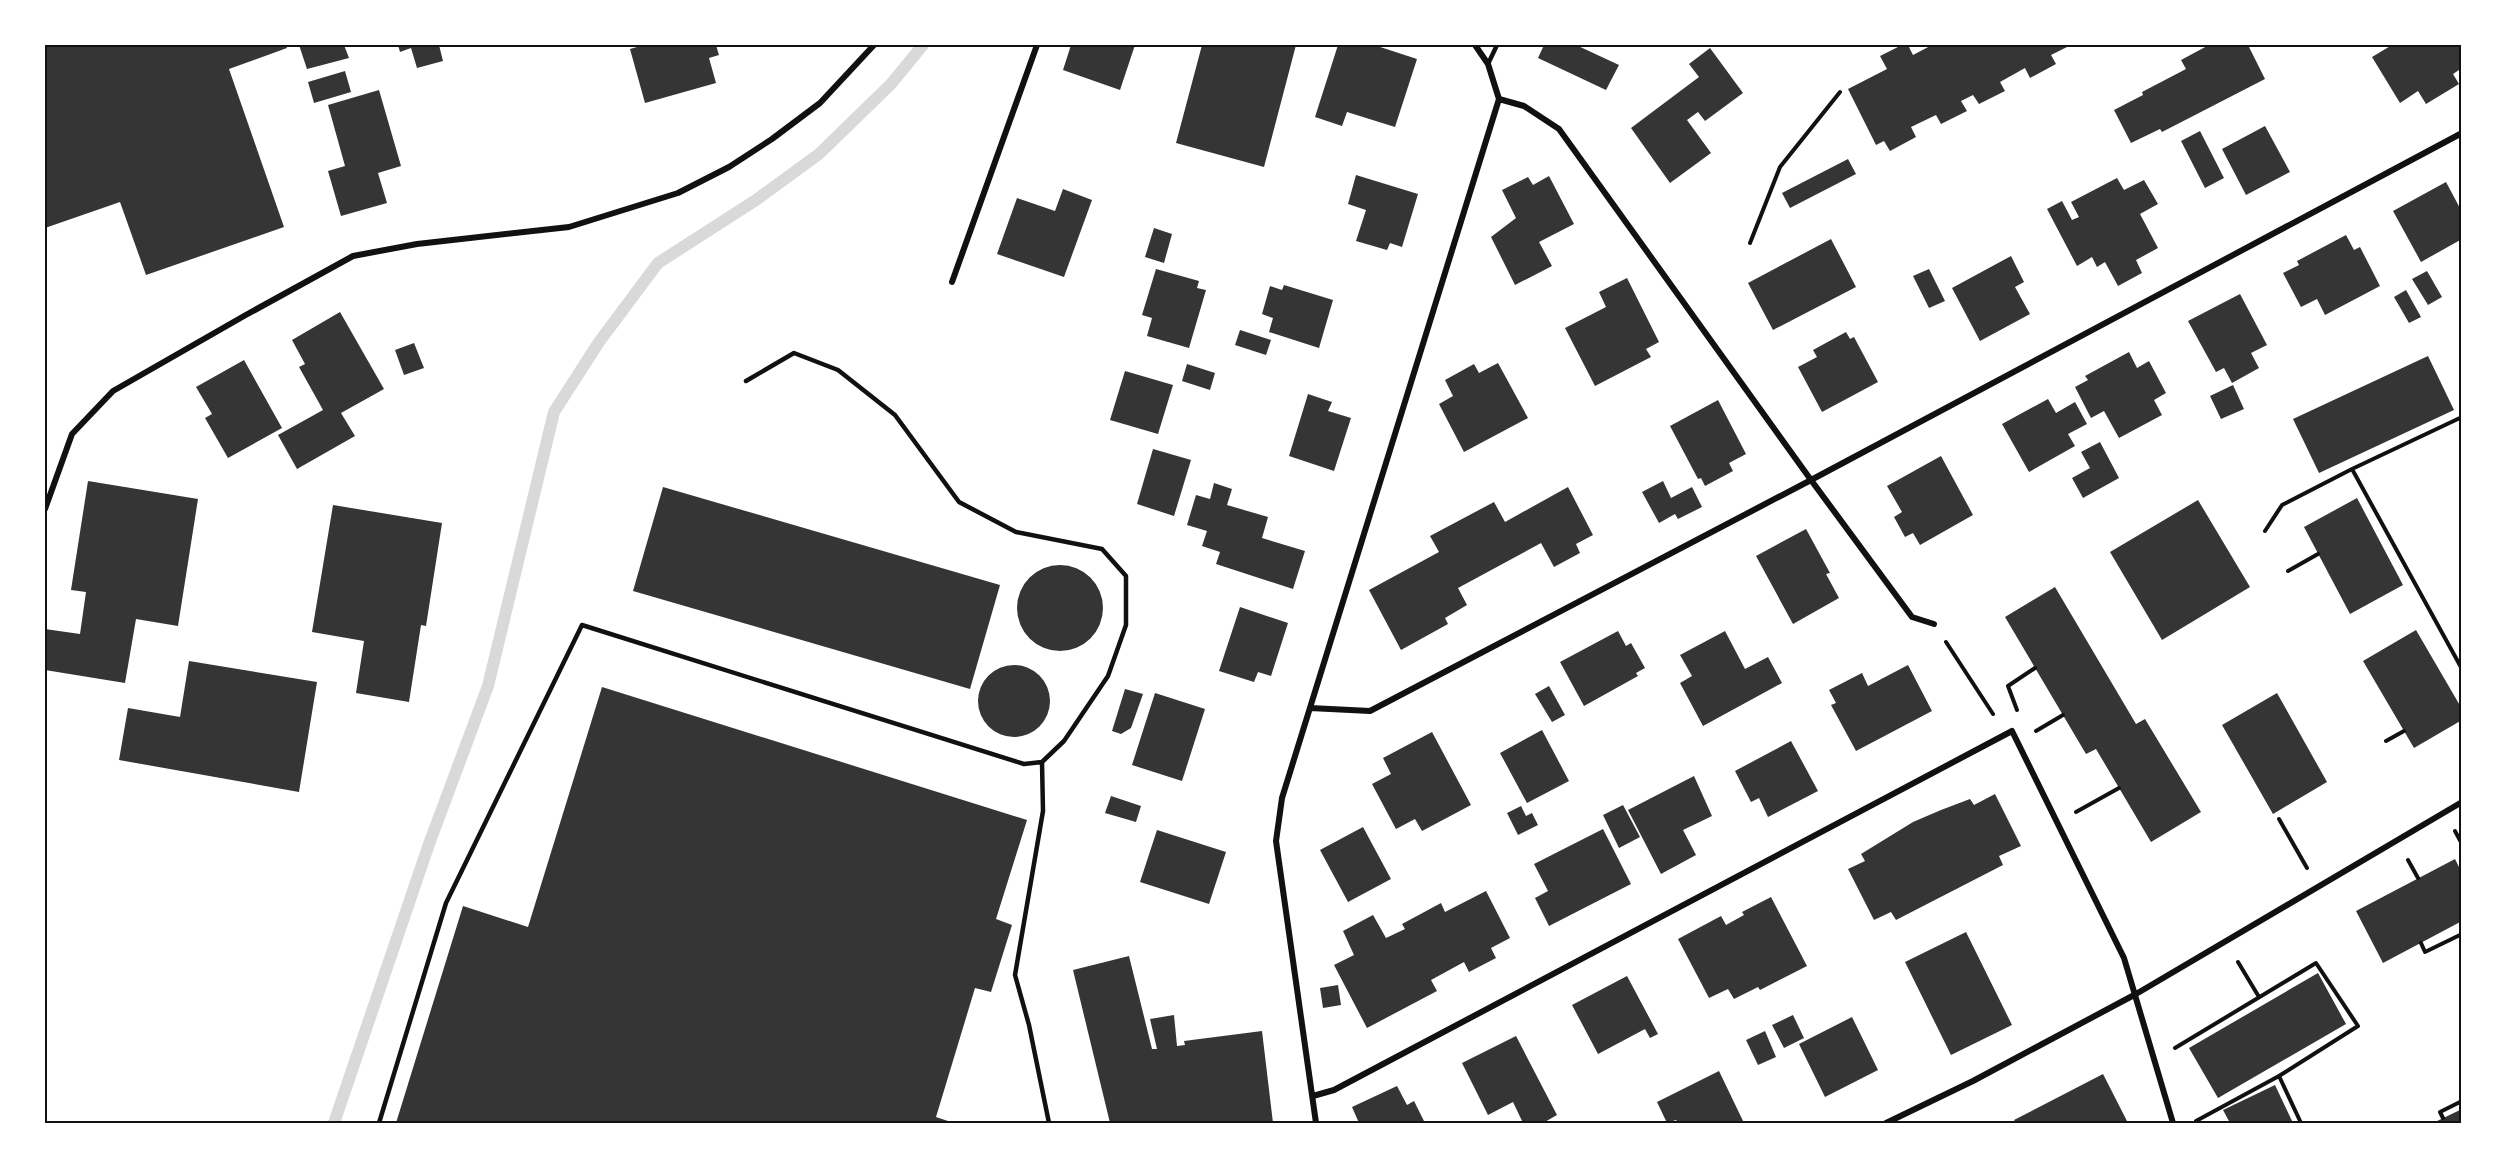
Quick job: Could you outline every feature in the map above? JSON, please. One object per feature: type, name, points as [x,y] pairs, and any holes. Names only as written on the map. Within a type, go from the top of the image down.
[{"type":"street","points":[[45,509],[72,434],[113,391],[244,316],[353,256],[417,244],[569,227],[678,193],[729,167],[820,103],[874,45]]},
{"type":"street","points":[[952,282],[1037,45]]},
{"type":"street","points":[[1316,1123],[1276,841],[1282,798],[1499,99],[1488,64],[1475,45]]},
{"type":"street","points":[[1499,99],[1524,106],[1559,129],[1810,480],[1912,617],[1934,624]]},
{"type":"street","points":[[1310,708],[1370,711],[2462,133]]},
{"type":"street","points":[[1313,1096],[1334,1090],[2012,730],[2124,958],[2173,1123]]},
{"type":"street","points":[[1886,1123],[1973,1082],[2136,994],[2462,802]]},
{"type":"lane","points":[[1488,64],[1497,45]]},
{"type":"lane","points":[[379,1123],[446,903],[582,625],[1024,765],[1042,762],[1064,741],[1108,676],[1126,625],[1126,576],[1102,549],[1016,532],[959,502],[895,415],[838,370],[795,353],[746,381]]},
{"type":"lane","points":[[1042,762],[1043,811],[1016,975],[1029,1025],[1049,1123]]},
{"type":"path","points":[[1750,243],[1780,166],[1840,92]]},
{"type":"path","points":[[2265,531],[2283,505],[2352,469],[2462,417]]},
{"type":"path","points":[[2352,469],[2460,660],[2462,669]]},
{"type":"path","points":[[2288,571],[2318,554]]},
{"type":"path","points":[[1934,624],[1994,716],[2012,730],[2017,707],[2008,686],[2035,668]]},
{"type":"path","points":[[2386,741],[2404,731]]},
{"type":"path","points":[[2058,824],[2119,788]]},
{"type":"path","points":[[2279,819],[2317,887]]},
{"type":"path","points":[[2421,944],[2425,952],[2462,934]]},
{"type":"path","points":[[2225,942],[2259,997]]},
{"type":"path","points":[[2153,1061],[2316,963],[2358,1026],[2279,1076],[2193,1123]]},
{"type":"path","points":[[2279,1076],[2301,1123]]},
{"type":"path","points":[[2443,1118],[2440,1112],[2462,1101]]},
{"type":"building","points":[[45,45],[286,45],[287,48],[229,69],[284,227],[146,275],[120,202],[45,228]]},
{"type":"building","points":[[299,45],[344,45],[349,58],[307,69]]},
{"type":"building","points":[[398,45],[439,45],[443,61],[417,68],[411,48],[400,52]]},
{"type":"building","points":[[644,45],[716,45],[719,55],[709,58],[716,83],[645,103],[630,49]]},
{"type":"building","points":[[1071,45],[1135,45],[1120,90],[1063,70]]},
{"type":"building","points":[[1202,45],[1296,45],[1264,167],[1176,143]]},
{"type":"building","points":[[1338,45],[1366,47],[1366,45],[1374,45],[1417,59],[1395,127],[1347,112],[1342,126],[1315,117]]},
{"type":"building","points":[[1544,45],[1576,45],[1619,65],[1606,90],[1538,58]]},
{"type":"building","points":[[1902,45],[1908,45],[1913,55],[1932,45],[2071,45],[2051,55],[2056,64],[2030,78],[2025,68],[2000,82],[2005,91],[1979,104],[1973,95],[1961,101],[1967,111],[1941,124],[1936,115],[1911,127],[1916,137],[1890,151],[1884,141],[1876,145],[1848,89],[1887,69],[1880,56]]},
{"type":"building","points":[[2209,45],[2248,45],[2265,79],[2162,132],[2160,129],[2131,143],[2114,110],[2186,69],[2181,60]]},
{"type":"building","points":[[2392,45],[2458,45],[2462,52],[2462,68],[2453,74],[2459,84],[2426,104],[2418,91],[2400,103],[2372,57]]},
{"type":"building","points":[[1710,48],[1743,93],[1705,121],[1698,112],[1687,120],[1711,153],[1670,183],[1631,128],[1699,77],[1689,64]]},
{"type":"building","points":[[345,71],[351,92],[314,103],[308,82]]},
{"type":"building","points":[[379,90],[401,166],[378,173],[387,203],[341,216],[328,171],[345,166],[328,105]]},
{"type":"building","points":[[2265,126],[2290,172],[2246,195],[2222,149]]},
{"type":"building","points":[[2200,131],[2224,178],[2205,188],[2181,141]]},
{"type":"building","points":[[1848,159],[1856,174],[1790,208],[1782,193]]},
{"type":"building","points":[[1356,175],[1418,194],[1402,247],[1390,243],[1387,250],[1356,241],[1366,210],[1348,204]]},
{"type":"building","points":[[1549,176],[1574,224],[1539,242],[1552,266],[1515,285],[1491,237],[1516,218],[1502,190],[1528,177],[1533,185]]},
{"type":"building","points":[[2117,178],[2124,190],[2144,180],[2158,204],[2140,214],[2158,248],[2136,260],[2142,273],[2118,286],[2105,262],[2097,267],[2092,257],[2077,266],[2047,209],[2062,201],[2072,220],[2079,217],[2071,202]]},
{"type":"building","points":[[2446,182],[2462,212],[2462,239],[2421,262],[2393,211]]},
{"type":"building","points":[[1063,189],[1092,200],[1064,277],[997,254],[1017,198],[1055,211]]},
{"type":"building","points":[[1154,228],[1172,234],[1164,263],[1145,257]]},
{"type":"building","points":[[2346,235],[2354,250],[2360,247],[2380,286],[2325,315],[2317,299],[2301,307],[2283,273],[2299,265],[2297,261]]},
{"type":"building","points":[[1831,239],[1856,287],[1773,330],[1748,283]]},
{"type":"building","points":[[2011,256],[2024,282],[2015,287],[2030,314],[1980,341],[1952,288]]},
{"type":"building","points":[[1156,269],[1199,281],[1197,288],[1206,290],[1189,348],[1147,336],[1152,318],[1142,315]]},
{"type":"building","points":[[1929,269],[1945,301],[1929,308],[1913,276]]},
{"type":"building","points":[[2427,271],[2442,297],[2428,305],[2412,279]]},
{"type":"building","points":[[1627,278],[1659,342],[1646,349],[1651,357],[1595,386],[1565,328],[1606,307],[1599,292]]},
{"type":"building","points":[[1284,285],[1333,300],[1319,348],[1269,332],[1273,318],[1262,314],[1270,286],[1282,290]]},
{"type":"building","points":[[2406,290],[2421,317],[2409,323],[2394,297]]},
{"type":"building","points":[[2240,294],[2267,345],[2251,353],[2259,368],[2232,383],[2224,368],[2216,372],[2188,321]]},
{"type":"building","points":[[340,312],[384,389],[341,413],[355,436],[297,469],[278,435],[323,410],[299,367],[305,364],[292,340]]},
{"type":"building","points":[[1240,330],[1271,340],[1266,355],[1235,345]]},
{"type":"building","points":[[1846,332],[1850,339],[1854,337],[1878,382],[1822,412],[1798,367],[1817,357],[1813,350]]},
{"type":"building","points":[[414,343],[424,368],[404,375],[395,350]]},
{"type":"building","points":[[2129,352],[2137,368],[2149,361],[2166,393],[2154,400],[2162,415],[2119,438],[2104,411],[2091,418],[2075,387],[2088,380],[2085,376]]},
{"type":"building","points":[[2428,356],[2454,410],[2319,473],[2293,419]]},
{"type":"building","points":[[244,360],[282,428],[228,458],[205,418],[212,414],[196,387]]},
{"type":"building","points":[[1498,363],[1528,418],[1464,452],[1439,404],[1453,396],[1445,380],[1474,364],[1479,373]]},
{"type":"building","points":[[1187,364],[1215,373],[1210,390],[1182,381]]},
{"type":"building","points":[[1125,371],[1173,385],[1158,434],[1110,420]]},
{"type":"building","points":[[2233,385],[2244,409],[2221,419],[2210,396]]},
{"type":"building","points":[[1308,394],[1332,402],[1328,411],[1351,418],[1334,471],[1289,456]]},
{"type":"building","points":[[2048,399],[2056,413],[2075,402],[2087,424],[2068,434],[2075,446],[2029,472],[2002,424]]},
{"type":"building","points":[[1718,400],[1746,454],[1729,463],[1733,471],[1705,486],[1701,478],[1698,479],[1670,426]]},
{"type":"building","points":[[2100,442],[2119,478],[2083,498],[2072,478],[2090,468],[2081,452]]},
{"type":"building","points":[[1153,449],[1191,460],[1174,516],[1137,504]]},
{"type":"building","points":[[1941,456],[1973,515],[1920,545],[1913,533],[1905,537],[1894,517],[1902,512],[1887,486]]},
{"type":"building","points":[[88,481],[198,499],[178,626],[136,619],[125,683],[45,670],[45,629],[80,634],[86,592],[71,590]]},
{"type":"building","points":[[1663,481],[1671,498],[1692,487],[1702,507],[1678,519],[1675,514],[1659,523],[1642,492]]},
{"type":"building","points":[[1214,483],[1232,489],[1227,505],[1268,517],[1262,538],[1305,551],[1293,589],[1216,564],[1220,552],[1202,546],[1207,531],[1187,525],[1196,495],[1210,499]]},
{"type":"building","points":[[663,487],[1000,585],[970,689],[633,591]]},
{"type":"building","points":[[1568,487],[1593,535],[1576,544],[1580,553],[1554,567],[1541,543],[1458,588],[1467,605],[1445,618],[1448,624],[1401,650],[1369,590],[1439,552],[1430,536],[1494,502],[1505,522]]},
{"type":"building","points":[[2357,498],[2403,585],[2350,614],[2304,527]]},
{"type":"building","points":[[2198,500],[2250,587],[2162,640],[2110,552]]},
{"type":"building","points":[[333,505],[442,523],[426,626],[421,625],[409,702],[356,693],[364,641],[312,632]]},
{"type":"building","points":[[1806,529],[1830,573],[1826,574],[1839,598],[1793,624],[1756,556]]},
{"type":"building","points":[[1060,565],[1076,569],[1090,578],[1099,592],[1103,608],[1099,624],[1090,638],[1076,647],[1060,651],[1044,647],[1030,638],[1021,624],[1017,608],[1021,592],[1030,578],[1044,569]]},
{"type":"building","points":[[2055,587],[2136,724],[2145,719],[2201,812],[2151,842],[2096,749],[2086,754],[2005,617]]},
{"type":"building","points":[[1240,607],[1288,623],[1271,676],[1258,672],[1254,682],[1219,671]]},
{"type":"building","points":[[2416,630],[2462,709],[2462,720],[2414,748],[2363,661]]},
{"type":"building","points":[[1618,631],[1626,646],[1631,643],[1645,668],[1636,673],[1638,676],[1584,706],[1560,662]]},
{"type":"building","points":[[1725,631],[1745,669],[1768,657],[1782,683],[1703,726],[1680,683],[1692,676],[1680,655]]},
{"type":"building","points":[[189,661],[317,682],[299,792],[119,760],[128,708],[180,717]]},
{"type":"building","points":[[1021,665],[1040,675],[1048,687],[1050,701],[1048,715],[1040,727],[1028,735],[1007,737],[988,727],[980,715],[978,694],[988,675],[1000,667]]},
{"type":"building","points":[[1908,665],[1932,711],[1856,751],[1831,705],[1836,703],[1829,690],[1862,673],[1868,686]]},
{"type":"building","points":[[1549,686],[1565,715],[1552,722],[1535,694]]},
{"type":"building","points":[[602,687],[1027,820],[996,919],[1012,925],[991,992],[975,988],[936,1117],[954,1123],[396,1123],[463,906],[528,927]]},
{"type":"building","points":[[1125,689],[1143,694],[1131,728],[1121,734],[1112,731]]},
{"type":"building","points":[[1155,693],[1205,709],[1182,781],[1132,765]]},
{"type":"building","points":[[2277,693],[2327,782],[2273,814],[2222,725]]},
{"type":"building","points":[[1542,730],[1569,781],[1527,803],[1500,753]]},
{"type":"building","points":[[1432,732],[1471,805],[1422,831],[1415,819],[1396,829],[1372,784],[1391,774],[1383,758]]},
{"type":"building","points":[[1791,741],[1818,791],[1768,817],[1759,798],[1751,802],[1735,771]]},
{"type":"building","points":[[1694,776],[1712,816],[1683,830],[1696,855],[1661,874],[1628,810]]},
{"type":"building","points":[[1995,794],[2021,846],[1999,856],[2003,865],[1896,920],[1891,912],[1874,920],[1848,869],[1865,861],[1861,854],[1913,822],[1970,799],[1974,805]]},
{"type":"building","points":[[1111,796],[1141,806],[1136,822],[1105,813]]},
{"type":"building","points":[[1623,805],[1640,837],[1619,848],[1603,815]]},
{"type":"building","points":[[1521,806],[1526,816],[1532,813],[1538,825],[1518,835],[1507,813]]},
{"type":"building","points":[[1363,827],[1391,879],[1348,902],[1320,850]]},
{"type":"building","points":[[1603,829],[1631,884],[1549,926],[1535,898],[1548,891],[1534,864]]},
{"type":"building","points":[[1157,830],[1226,852],[1209,904],[1140,882]]},
{"type":"building","points":[[2455,859],[2462,873],[2462,921],[2383,963],[2356,911]]},
{"type":"building","points":[[1486,891],[1510,938],[1491,948],[1496,958],[1469,972],[1464,962],[1431,980],[1437,991],[1367,1028],[1334,965],[1354,955],[1343,931],[1373,915],[1386,938],[1405,929],[1402,924],[1441,903],[1445,912]]},
{"type":"building","points":[[1771,897],[1807,966],[1760,990],[1758,987],[1734,999],[1728,989],[1709,998],[1678,939],[1721,916],[1726,925],[1744,915],[1742,912]]},
{"type":"building","points":[[1966,932],[2012,1025],[1951,1055],[1905,962]]},
{"type":"building","points":[[1129,956],[1152,1049],[1157,1049],[1150,1019],[1174,1015],[1177,1046],[1185,1045],[1184,1041],[1262,1031],[1273,1123],[1110,1123],[1073,970]]},
{"type":"building","points":[[2318,973],[2346,1024],[2218,1098],[2189,1048]]},
{"type":"building","points":[[1627,976],[1658,1034],[1650,1038],[1645,1029],[1598,1054],[1572,1005]]},
{"type":"building","points":[[1338,985],[1341,1005],[1323,1008],[1320,988]]},
{"type":"building","points":[[1793,1015],[1804,1038],[1784,1048],[1772,1025]]},
{"type":"building","points":[[1852,1017],[1878,1070],[1825,1097],[1799,1044]]},
{"type":"building","points":[[1765,1031],[1776,1057],[1758,1065],[1746,1040]]},
{"type":"building","points":[[1516,1036],[1557,1115],[1543,1123],[1523,1123],[1513,1102],[1488,1115],[1462,1063]]},
{"type":"building","points":[[1719,1071],[1744,1123],[1678,1123],[1676,1120],[1667,1123],[1657,1102]]},
{"type":"building","points":[[2103,1074],[2128,1123],[2016,1123],[2014,1120]]},
{"type":"building","points":[[2275,1085],[2293,1123],[2230,1123],[2223,1110]]},
{"type":"building","points":[[1397,1086],[1407,1105],[1414,1101],[1425,1123],[1359,1123],[1352,1107]]},
{"type":"building","points":[[2462,1109],[2462,1123],[2433,1123]]},
{"type":"waterway","points":[[334,1123],[429,844],[488,686],[554,412],[599,342],[658,263],[756,200],[819,154],[891,84],[923,45]]}]
